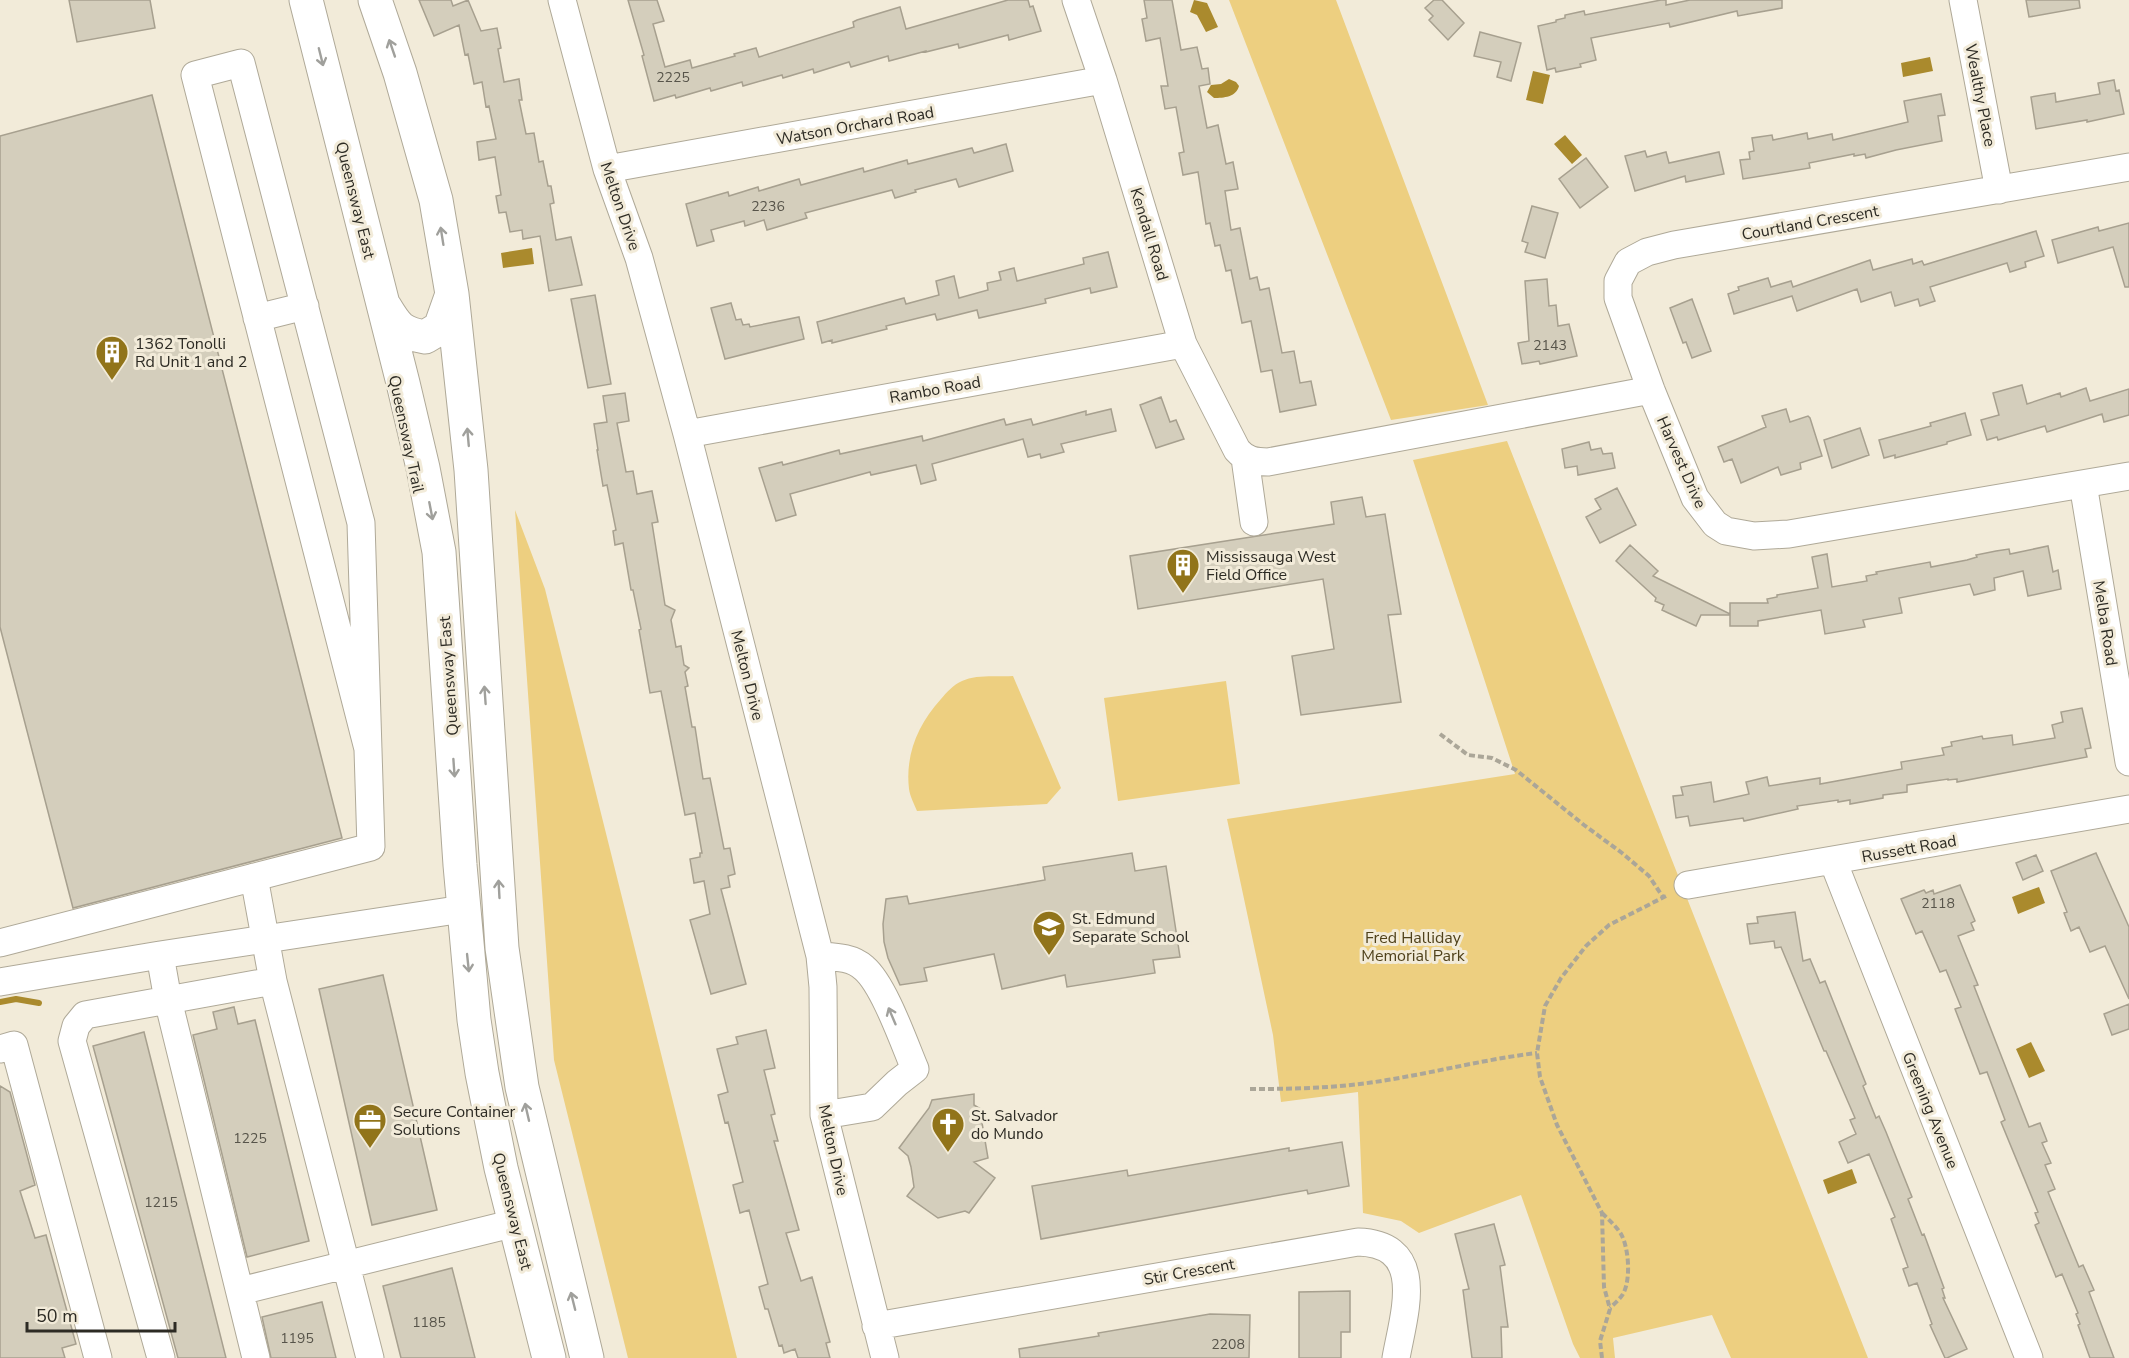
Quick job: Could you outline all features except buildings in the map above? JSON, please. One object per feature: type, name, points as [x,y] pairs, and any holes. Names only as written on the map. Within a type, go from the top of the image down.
[{"type":"main road","name":"Queensway East","points":[[306,0],[420,457],[439,552],[474,1020],[482,1073],[515,1223],[549,1358]]},
{"type":"main road","points":[[375,0],[400,73],[436,200],[452,294],[471,470],[502,948],[522,1087],[587,1358]]},
{"type":"main road","points":[[382,303],[398,327],[409,334],[425,337],[440,328],[452,294]]},
{"type":"street","name":"Melton Drive","points":[[562,0],[607,169],[639,258],[687,434],[820,956],[823,987],[824,1115],[885,1358]]},
{"type":"street","name":"Kendall Road","points":[[1076,0],[1184,344],[1237,450],[1245,458]]},
{"type":"street","name":"Wealthy Place","points":[[1963,0],[1999,190]]},
{"type":"street","points":[[368,749],[195,75],[241,63],[361,523],[368,749],[371,847],[0,945],[5,981],[464,909]]},
{"type":"street","name":"Watson Orchard Road","points":[[607,169],[1103,80]]},
{"type":"street","name":"Courtland Crescent","points":[[1651,390],[1618,298],[1618,281],[1628,262],[1647,252],[1674,245],[2129,167]]},
{"type":"street","points":[[257,318],[305,306]]},
{"type":"street","name":"Rambo Road","points":[[687,434],[1184,344]]},
{"type":"street","points":[[1245,458],[1254,462],[1268,462],[1651,390]]},
{"type":"street","name":"Harvest Drive","points":[[1651,390],[1695,498],[1715,524],[1726,531],[1754,536],[1789,534],[2129,476]]},
{"type":"street","points":[[1245,458],[1254,522]]},
{"type":"street","name":"Melba Road","points":[[2083,484],[2129,762]]},
{"type":"street","name":"Russett Road","points":[[1688,885],[2129,809]]},
{"type":"street","name":"Greening Avenue","points":[[1833,861],[2029,1358]]},
{"type":"street","points":[[254,877],[273,981],[370,1358]]},
{"type":"street","points":[[160,955],[168,1000],[256,1358]]},
{"type":"street","points":[[820,956],[850,960],[863,967],[877,982],[915,1070],[897,1083],[872,1107],[824,1115]]},
{"type":"street","points":[[161,1358],[72,1041],[76,1026],[85,1015],[273,981]]},
{"type":"street","points":[[0,1049],[14,1045],[98,1358]]},
{"type":"street","points":[[240,1291],[515,1223]]},
{"type":"street","name":"Stir Crescent","points":[[876,1326],[1358,1242],[1370,1243],[1394,1254],[1406,1274],[1408,1294],[1396,1358]]},
{"type":"path","points":[[1440,734],[1468,755],[1492,758],[1516,770],[1623,853],[1648,876],[1663,897]]},
{"type":"path","points":[[1602,1358],[1600,1341],[1610,1308],[1622,1295],[1628,1283],[1629,1271],[1623,1237],[1602,1214],[1557,1125],[1540,1077],[1537,1053],[1545,1006],[1560,978],[1580,954],[1609,926],[1688,885]]},
{"type":"path","points":[[1250,1089],[1314,1089],[1376,1081],[1502,1057],[1537,1053]]},
{"type":"path","points":[[1602,1214],[1604,1287],[1610,1308]]},
{"type":"green space","points":[[1229,0],[1336,0],[1488,405],[1391,420]]},
{"type":"green space","name":"Fred Halliday Memorial Park","points":[[1507,441],[1868,1358],[1731,1358],[1712,1315],[1613,1338],[1615,1358],[1580,1358],[1573,1344],[1521,1195],[1419,1233],[1401,1221],[1363,1213],[1358,1092],[1281,1102],[1273,1035],[1227,819],[1515,774],[1413,460]]},
{"type":"green space","points":[[515,510],[545,589],[737,1358],[628,1358],[554,1060]]},
{"type":"green space","points":[[1013,676],[1061,788],[1047,804],[917,811],[909,789],[909,764],[920,729],[933,709],[950,689],[962,681],[980,677]]},
{"type":"green space","points":[[1226,681],[1240,784],[1118,801],[1104,698]]},
{"type":"shaded area","points":[[1194,0],[1207,3],[1218,27],[1206,32],[1197,15],[1190,12]]},
{"type":"shaded area","points":[[1930,57],[1933,71],[1903,77],[1901,63]]},
{"type":"shaded area","points":[[1533,71],[1550,75],[1543,104],[1526,100]]},
{"type":"shaded area","points":[[1229,79],[1239,86],[1232,95],[1214,98],[1207,92],[1211,85],[1221,84]]},
{"type":"shaded area","points":[[1565,135],[1582,155],[1572,164],[1554,144]]},
{"type":"shaded area","points":[[532,248],[534,264],[503,268],[501,253]]},
{"type":"shaded area","points":[[2039,887],[2045,903],[2018,914],[2012,897]]},
{"type":"shaded area","points":[[2031,1042],[2045,1071],[2029,1078],[2016,1049]]},
{"type":"shaded area","points":[[1852,1169],[1857,1183],[1828,1194],[1823,1180]]},
{"type":"waterway","points":[[0,1002],[16,999],[39,1003]]},
{"type":"place","name":"1362 Tonolli Rd Unit 1 and 2","points":[[112,381]]},
{"type":"place","name":"Mississauga West Field Office","points":[[1183,594]]},
{"type":"place","name":"St. Edmund Separate School","points":[[1049,956]]},
{"type":"place","name":"Secure Container Solutions","points":[[370,1149]]},
{"type":"place","name":"St. Salvador do Mundo","points":[[948,1153]]}]
